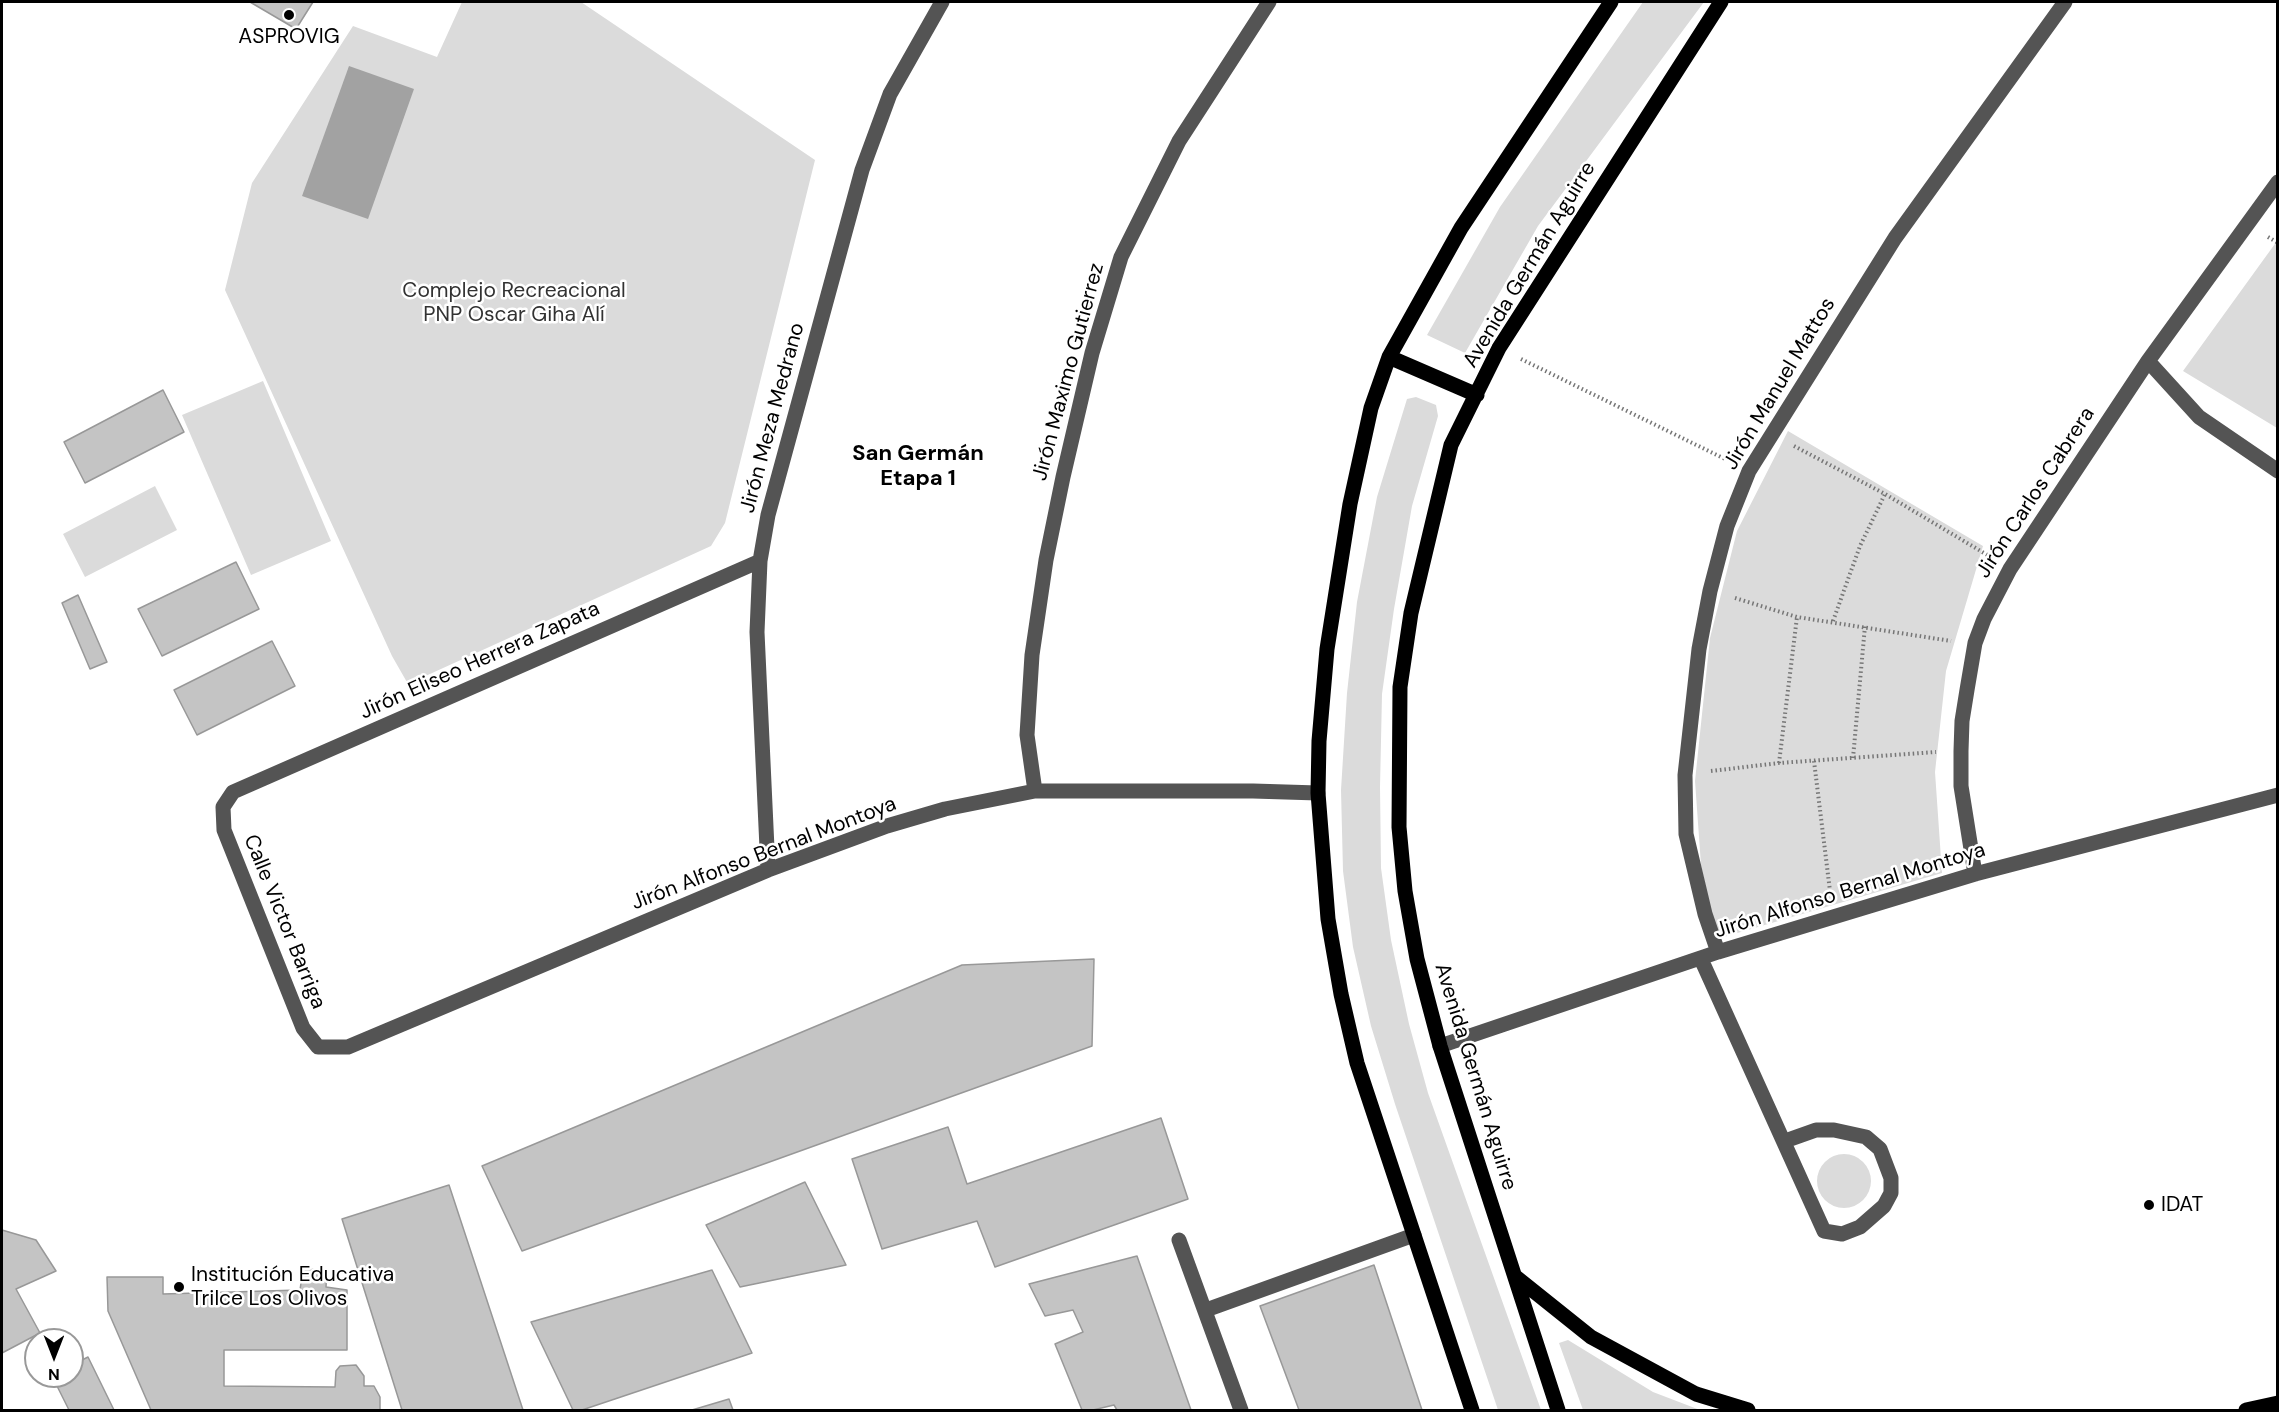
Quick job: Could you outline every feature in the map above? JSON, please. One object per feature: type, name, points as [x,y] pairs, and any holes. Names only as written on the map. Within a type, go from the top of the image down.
[{"type":"main road","points":[[1472,1410],[1358,1063],[1341,994],[1328,919],[1318,793],[1319,741],[1327,649],[1350,504],[1371,408],[1389,357],[1461,228],[1611,2]]},
{"type":"main road","name":"Avenida Germán Aguirre","points":[[1558,1410],[1440,1046],[1417,959],[1404,880],[1399,827],[1400,687],[1411,613],[1451,445],[1499,348],[1721,2]]},
{"type":"main road","points":[[1389,357],[1477,395]]},
{"type":"main road","points":[[1516,1277],[1591,1337],[1696,1394],[1748,1410]]},
{"type":"main road","points":[[2246,1410],[2277,1403]]},
{"type":"street","name":"Jirón Meza Medrano","points":[[768,870],[758,632],[760,561],[768,515],[862,170],[890,94],[942,2]]},
{"type":"street","name":"Jirón Maximo Gutierrez","points":[[1035,791],[1027,735],[1032,655],[1046,560],[1095,342],[1121,257],[1179,141],[1269,2]]},
{"type":"street","name":"Jirón Manuel Mattos","points":[[1718,952],[1705,914],[1686,834],[1684,774],[1699,649],[1710,591],[1727,526],[1749,471],[1895,238],[2065,2]]},
{"type":"street","name":"Jirón Carlos Cabrera","points":[[1975,874],[1961,786],[1962,721],[1975,643],[1997,591],[2148,361],[2277,182]]},
{"type":"street","points":[[2148,361],[2199,417],[2277,471]]},
{"type":"street","name":"Jirón Eliseo Herrera Zapata","points":[[223,807],[232,792],[760,561]]},
{"type":"street","name":"Jirón Alfonso Bernal Montoya","points":[[318,1047],[348,1047],[768,870],[887,826],[945,809],[1035,791],[1318,793]]},
{"type":"street","name":"Jirón Alfonso Bernal Montoya","points":[[1440,1046],[1718,952],[1975,874],[2277,795]]},
{"type":"street","name":"Calle Victor Barriga","points":[[223,807],[224,830],[303,1028],[318,1047]]},
{"type":"street","points":[[1701,959],[1824,1231],[1842,1234],[1860,1227],[1884,1206],[1891,1193],[1891,1178],[1880,1149],[1866,1137],[1834,1130],[1816,1130],[1785,1141]]},
{"type":"street","points":[[1206,1310],[1414,1234]]},
{"type":"street","points":[[1179,1240],[1241,1410]]},
{"type":"path","points":[[1499,348],[1749,471]]},
{"type":"path","points":[[1772,434],[1885,494],[2010,569]]},
{"type":"path","points":[[1833,621],[1860,546],[1885,494]]},
{"type":"path","points":[[1710,591],[1797,616],[1975,643]]},
{"type":"path","points":[[1779,763],[1797,616]]},
{"type":"path","points":[[1853,758],[1865,626]]},
{"type":"path","points":[[1684,774],[1779,763],[1961,751]]},
{"type":"path","points":[[1814,761],[1834,917]]},
{"type":"green space","name":"Complejo Recreacional PNP Oscar Giha Alí","points":[[462,2],[581,2],[815,160],[725,523],[711,546],[408,684],[392,656],[225,290],[252,183],[353,26],[437,57]]},
{"type":"green space","points":[[1643,2],[1704,2],[1538,226],[1465,353],[1427,335],[1500,207]]},
{"type":"green space","points":[[2277,241],[2277,428],[2183,371]]},
{"type":"green space","points":[[263,381],[331,541],[251,575],[182,415]]},
{"type":"green space","points":[[1416,397],[1436,405],[1438,416],[1412,506],[1382,694],[1381,868],[1391,940],[1409,1024],[1428,1093],[1541,1410],[1498,1410],[1371,1026],[1353,947],[1343,871],[1341,790],[1347,693],[1357,602],[1377,497],[1407,399]]},
{"type":"green space","points":[[1788,431],[1983,546],[1946,671],[1935,772],[1942,873],[1717,939],[1701,865],[1695,781],[1710,638],[1737,531]]},
{"type":"green space","points":[[155,486],[177,530],[85,577],[63,534]]},
{"type":"green space","points":[[1839,1154],[1849,1154],[1863,1162],[1869,1171],[1871,1181],[1869,1191],[1863,1200],[1849,1208],[1839,1208],[1822,1196],[1817,1186],[1817,1176],[1829,1159]]},
{"type":"green space","points":[[1568,1340],[1653,1392],[1700,1410],[1583,1410],[1559,1343]]},
{"type":"shaded area","points":[[349,66],[414,89],[368,219],[302,196]]},
{"type":"building","name":"ASPROVIG","points":[[250,2],[313,2],[296,29]]},
{"type":"building","points":[[163,390],[184,432],[85,483],[64,442]]},
{"type":"building","points":[[236,562],[259,609],[162,656],[138,609]]},
{"type":"building","points":[[78,595],[107,662],[90,669],[62,603]]},
{"type":"building","points":[[272,641],[295,686],[197,735],[174,690]]},
{"type":"building","points":[[1094,959],[1092,1046],[522,1251],[482,1166],[962,965]]},
{"type":"building","points":[[1161,1118],[1188,1199],[995,1267],[977,1221],[882,1249],[852,1159],[948,1127],[967,1184]]},
{"type":"building","points":[[805,1182],[846,1265],[740,1287],[706,1225]]},
{"type":"building","points":[[449,1185],[523,1410],[402,1410],[342,1219]]},
{"type":"building","points":[[2,1230],[36,1240],[56,1271],[16,1289],[37,1328],[24,1328],[24,1341],[2,1353]]},
{"type":"building","points":[[1137,1256],[1191,1410],[1117,1410],[1114,1405],[1082,1410],[1055,1344],[1083,1332],[1073,1310],[1045,1316],[1029,1284]]},
{"type":"building","points":[[1374,1265],[1422,1410],[1299,1410],[1260,1306]]},
{"type":"building","points":[[303,1269],[327,1270],[326,1287],[347,1290],[347,1350],[224,1350],[224,1386],[335,1387],[336,1371],[340,1366],[356,1365],[364,1376],[364,1386],[374,1386],[380,1397],[380,1410],[151,1410],[108,1311],[107,1277],[163,1277],[163,1294],[300,1290]]},
{"type":"building","points":[[712,1270],[752,1353],[582,1410],[573,1410],[531,1322]]},
{"type":"building","points":[[88,1357],[114,1410],[69,1410],[58,1388],[84,1388],[84,1359]]},
{"type":"building","points":[[729,1399],[733,1410],[692,1410]]},
{"type":"place","name":"ASPROVIG","points":[[289,15]]},
{"type":"place","name":"IDAT","points":[[2149,1205]]},
{"type":"place","name":"Institución Educativa Trilce Los Olivos","points":[[179,1287]]},
{"type":"district","name":"San Germán Etapa 1","points":[[918,467]]}]
